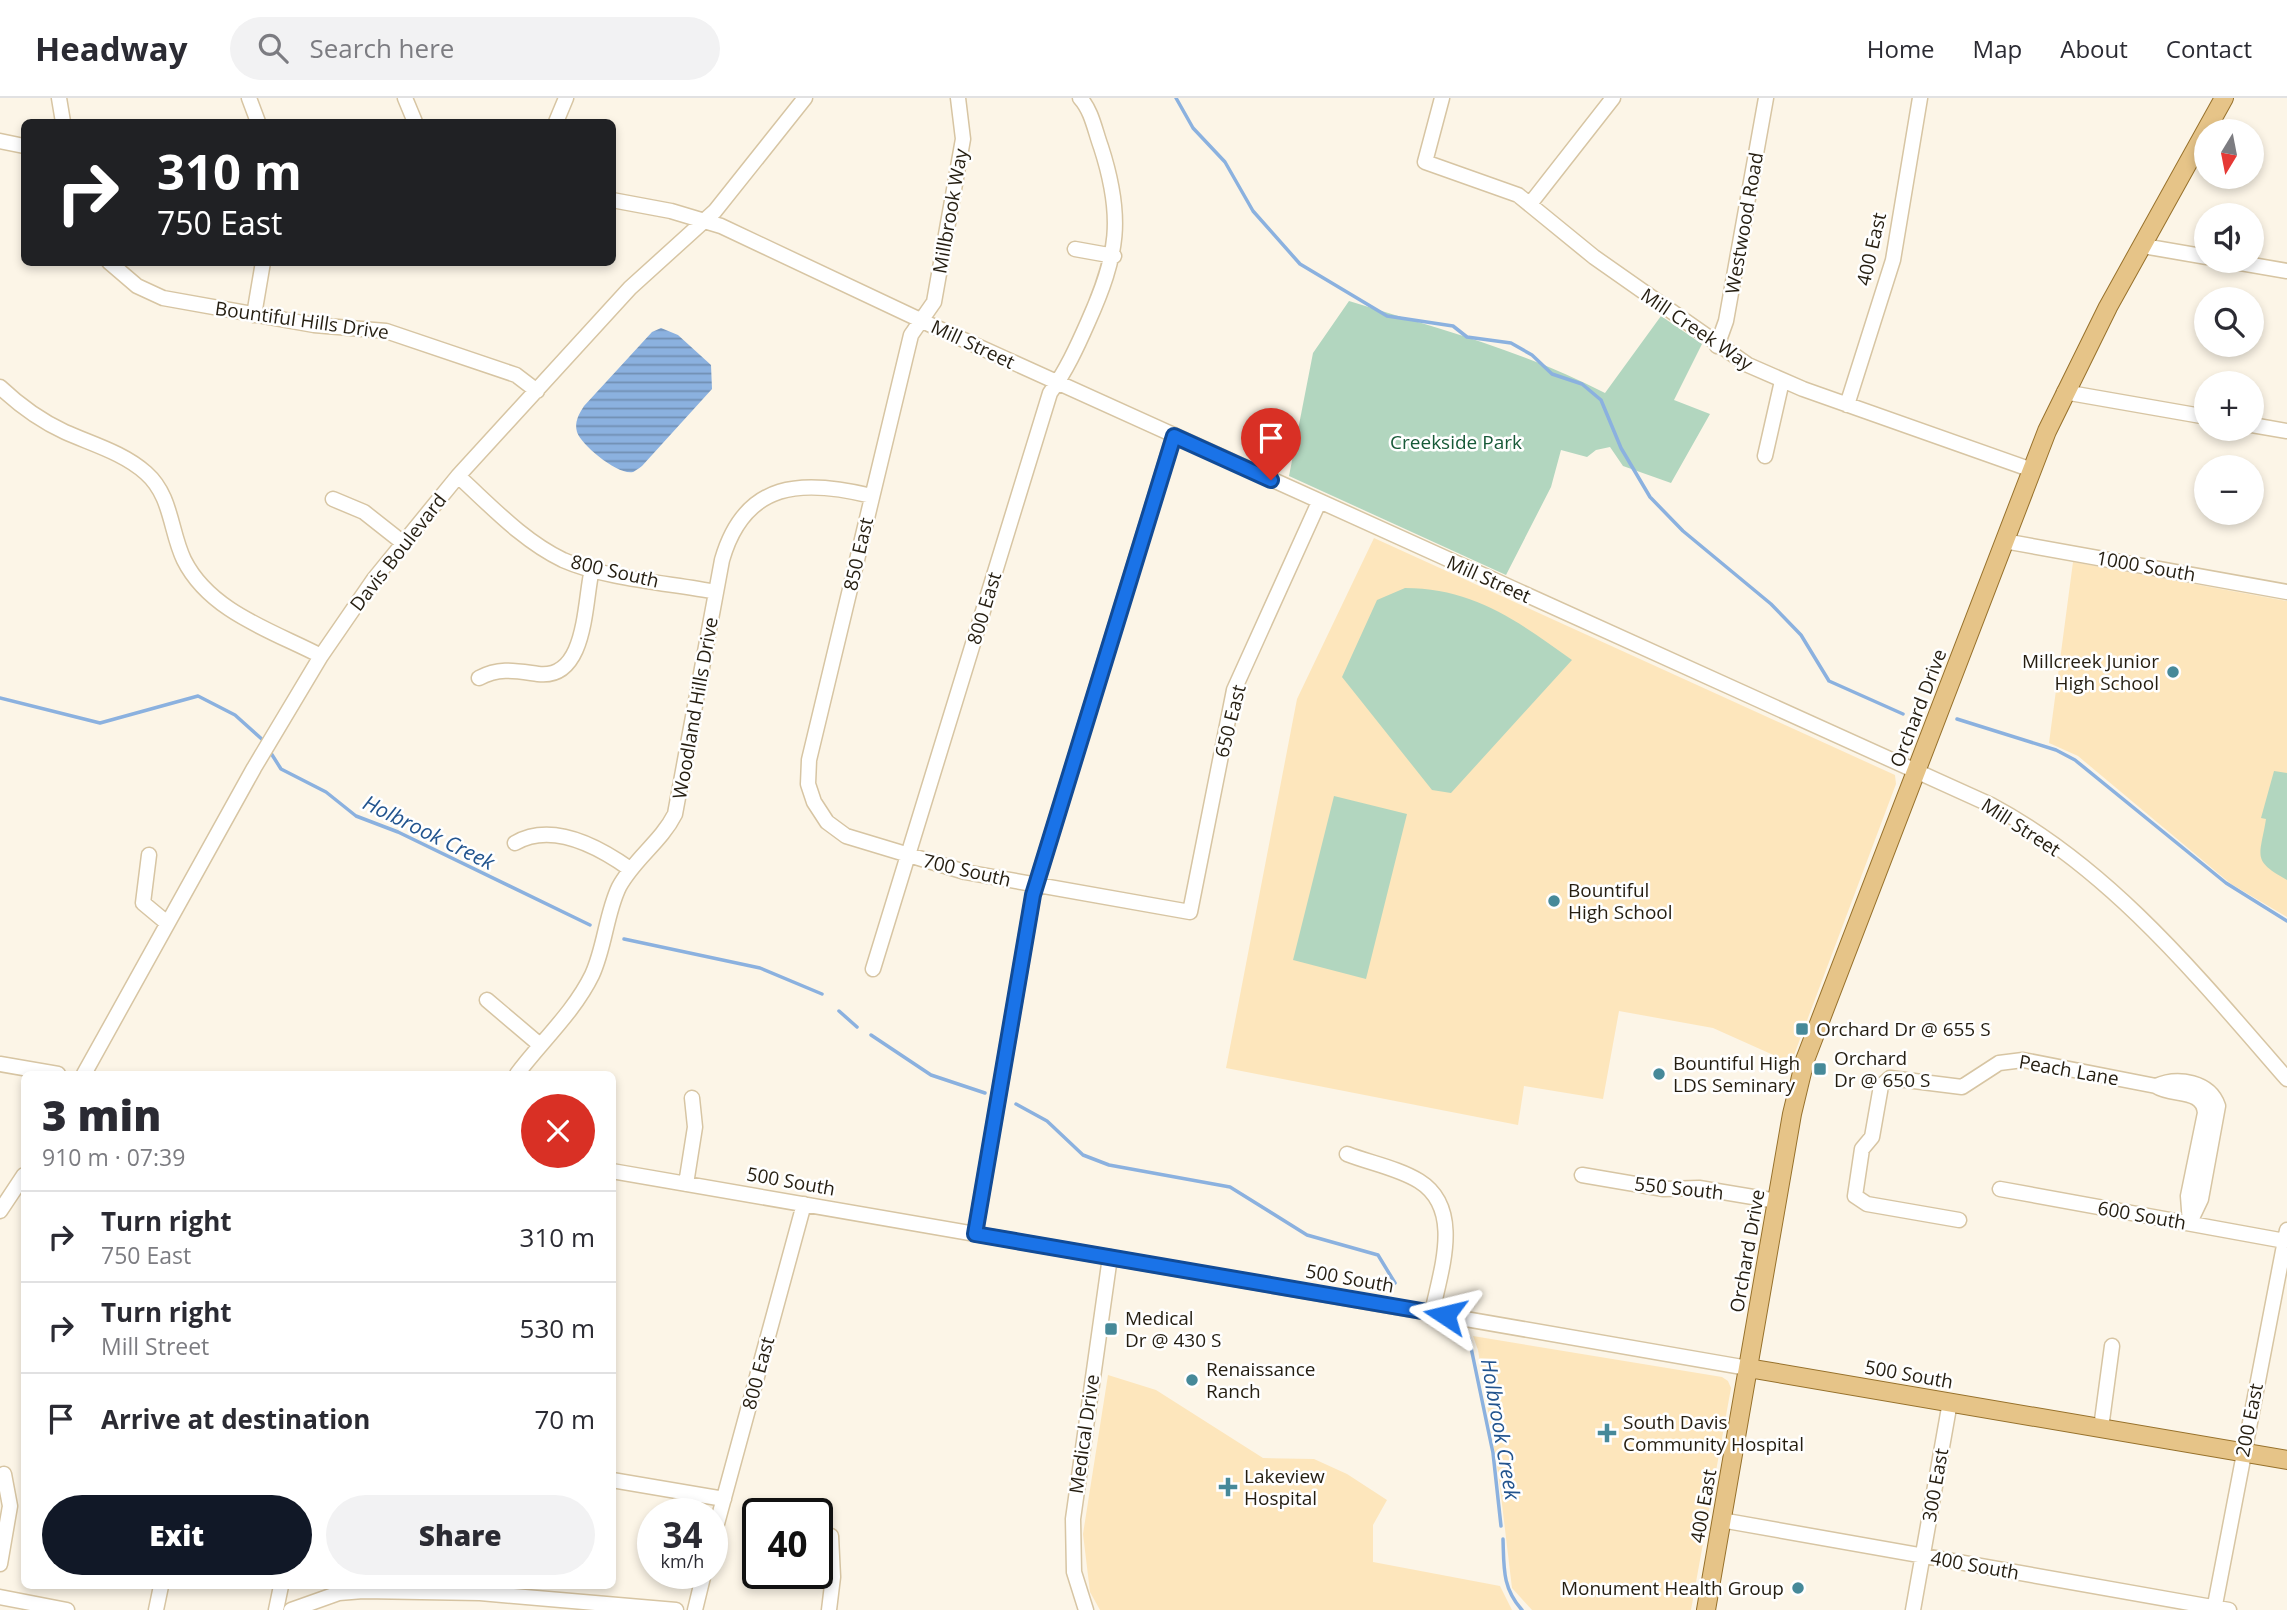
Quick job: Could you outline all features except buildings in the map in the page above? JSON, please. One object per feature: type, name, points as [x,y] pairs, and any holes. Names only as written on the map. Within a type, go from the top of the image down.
[{"type":"main road","name":"Orchard Drive","points":[[1748,1368],[1792,1114],[1805,1060],[2064,391],[2224,98]]},
{"type":"main road","name":"500 South","points":[[1748,1368],[2287,1460]]},
{"type":"main road","name":"400 East","points":[[1706,1610],[1748,1368]]},
{"type":"street","points":[[59,98],[62,119]]},
{"type":"street","points":[[249,98],[257,119]]},
{"type":"street","points":[[405,98],[414,119]]},
{"type":"street","points":[[557,119],[566,98]]},
{"type":"street","name":"Davis Boulevard","points":[[86,1071],[280,724],[321,656],[402,542],[458,476],[645,272],[705,220],[805,98]]},
{"type":"street","name":"Millbrook Way","points":[[922,320],[934,302],[962,149],[963,120],[958,98]]},
{"type":"street","name":"800 East","points":[[873,969],[1050,393],[1058,383],[1105,285],[1114,256],[1117,228],[1113,188],[1089,113],[1080,98]]},
{"type":"street","name":"Mill Creek Way","points":[[1442,98],[1425,162],[1501,187],[1530,204],[1594,257],[1717,346],[1782,381],[2032,470]]},
{"type":"street","points":[[1530,204],[1613,98]]},
{"type":"street","name":"Westwood Road","points":[[1717,346],[1726,321],[1766,98]]},
{"type":"street","name":"400 East","points":[[1847,405],[1894,260],[1920,98]]},
{"type":"street","points":[[0,141],[21,145]]},
{"type":"street","name":"Mill Street","points":[[616,201],[705,220],[1174,436],[2009,814],[2095,878],[2174,951],[2287,1079]]},
{"type":"street","points":[[2143,246],[2194,255]]},
{"type":"street","points":[[1075,249],[1114,256]]},
{"type":"street","name":"Bountiful Hills Drive","points":[[113,266],[128,281],[163,298],[314,325],[386,331],[516,375],[537,391]]},
{"type":"street","points":[[254,315],[261,266]]},
{"type":"street","points":[[2264,267],[2287,271]]},
{"type":"street","name":"850 East","points":[[810,792],[809,760],[911,335],[922,320]]},
{"type":"street","points":[[1765,456],[1782,381]]},
{"type":"street","points":[[0,387],[46,422],[122,457],[144,471],[159,488],[184,560],[206,591],[237,614],[321,656]]},
{"type":"street","points":[[2064,391],[2194,415]]},
{"type":"street","points":[[2264,427],[2287,431]]},
{"type":"street","points":[[975,1234],[1036,885],[1174,436]]},
{"type":"street","name":"800 South","points":[[458,476],[533,542],[564,560],[592,569],[716,592]]},
{"type":"street","name":"Woodland Hills Drive","points":[[519,1071],[575,1002],[591,976],[618,889],[631,869],[665,831],[678,805],[716,592],[725,549],[736,527],[769,497],[786,489],[815,485],[872,496]]},
{"type":"street","points":[[333,499],[364,512],[402,542]]},
{"type":"street","name":"650 East","points":[[1191,912],[1234,690],[1319,502]]},
{"type":"street","name":"1000 South","points":[[2004,541],[2287,592]]},
{"type":"street","points":[[479,678],[502,670],[556,673],[569,664],[576,651],[592,569]]},
{"type":"street","name":"700 South","points":[[810,792],[819,813],[836,830],[856,840],[965,872],[1191,912]]},
{"type":"street","points":[[514,842],[535,835],[582,841],[631,869]]},
{"type":"street","points":[[149,855],[143,903],[167,923]]},
{"type":"street","points":[[487,1000],[540,1045]]},
{"type":"street","name":"Peach Lane","points":[[1959,1220],[1867,1204],[1855,1196],[1862,1149],[1872,1137],[1878,1098],[1886,1079],[1962,1087],[1999,1063],[2023,1060],[2156,1086],[2164,1091],[2195,1097],[2204,1106],[2188,1196],[2190,1223]]},
{"type":"street","points":[[0,1064],[41,1071]]},
{"type":"street","points":[[686,1184],[695,1126],[692,1098]]},
{"type":"street","points":[[1346,1154],[1420,1182],[1432,1192],[1441,1207],[1446,1231],[1432,1313]]},
{"type":"street","name":"500 South","points":[[616,1172],[1748,1368]]},
{"type":"street","name":"550 South","points":[[1582,1175],[1664,1189],[1699,1188],[1777,1201]]},
{"type":"street","points":[[0,1211],[21,1180]]},
{"type":"street","name":"600 South","points":[[2000,1189],[2190,1223],[2286,1235]]},
{"type":"street","name":"800 East","points":[[724,1498],[804,1204]]},
{"type":"street","name":"200 East","points":[[2219,1609],[2242,1452],[2286,1235]]},
{"type":"street","name":"Medical Drive","points":[[1086,1610],[1074,1572],[1072,1528],[1110,1257]]},
{"type":"street","points":[[2101,1428],[2112,1346]]},
{"type":"street","name":"300 East","points":[[1913,1610],[1950,1402]]},
{"type":"street","points":[[0,1564],[10,1506],[4,1474]]},
{"type":"street","points":[[616,1481],[718,1498]]},
{"type":"street","name":"400 South","points":[[1721,1520],[2219,1609]]},
{"type":"street","points":[[156,1610],[160,1589]]},
{"type":"street","points":[[276,1610],[280,1589]]},
{"type":"street","points":[[695,1610],[700,1589]]},
{"type":"street","points":[[829,1610],[832,1589]]},
{"type":"street","points":[[291,1610],[339,1593],[363,1591],[472,1592],[676,1610]]},
{"type":"street","points":[[0,1597],[67,1610]]},
{"type":"shaded area","name":"Bountiful High School","points":[[1374,538],[1895,775],[1896,784],[1791,1063],[1713,1028],[1619,1011],[1603,1099],[1524,1086],[1518,1125],[1226,1068],[1297,699]]},
{"type":"shaded area","name":"Millcreek Junior High School","points":[[2073,562],[2287,601],[2287,917],[2231,884],[2078,756],[2049,743]]},
{"type":"shaded area","name":"South Davis Community Hospital","points":[[1473,1336],[1722,1377],[1728,1381],[1731,1388],[1691,1610],[1532,1610],[1512,1588],[1499,1479],[1478,1350]]},
{"type":"shaded area","name":"Lakeview Hospital","points":[[1108,1375],[1156,1390],[1263,1458],[1314,1459],[1347,1474],[1387,1500],[1373,1525],[1373,1562],[1500,1586],[1512,1610],[1100,1610],[1090,1592],[1083,1534]]},
{"type":"green space","name":"Creekside Park","points":[[1349,301],[1512,353],[1605,393],[1661,316],[1702,344],[1674,400],[1710,414],[1671,483],[1623,466],[1610,447],[1596,450],[1587,457],[1561,450],[1551,487],[1506,575],[1289,476],[1313,353]]},
{"type":"green space","points":[[1405,588],[1452,594],[1494,609],[1572,660],[1451,793],[1432,790],[1342,677],[1377,600]]},
{"type":"green space","points":[[2274,771],[2287,773],[2287,880],[2268,867],[2261,856],[2266,819],[2261,818]]},
{"type":"green space","points":[[1334,796],[1407,814],[1366,979],[1293,960]]},
{"type":"water","points":[[661,328],[678,335],[711,365],[712,389],[642,466],[634,472],[627,472],[610,465],[585,444],[577,432],[577,421],[584,406],[652,332]]},
{"type":"waterway","points":[[1176,98],[1193,128],[1225,162],[1253,211],[1300,264],[1387,316],[1453,326],[1467,337],[1511,343],[1532,355],[1552,374],[1582,384],[1601,400],[1621,448],[1650,497],[1683,531],[1771,604],[1801,635],[1829,681],[1903,714]]},
{"type":"waterway","name":"Holbrook Creek","points":[[0,698],[100,723],[198,696],[235,715],[264,741]]},
{"type":"waterway","points":[[1957,719],[2056,750],[2075,760],[2226,883],[2287,921]]},
{"type":"waterway","name":"Holbrook Creek","points":[[269,750],[281,769],[326,792],[356,816],[398,832],[590,925]]},
{"type":"waterway","name":"Holbrook Creek","points":[[624,939],[760,968],[822,994]]},
{"type":"waterway","points":[[839,1011],[857,1027]]},
{"type":"waterway","name":"Holbrook Creek","points":[[871,1035],[931,1075],[985,1093]]},
{"type":"waterway","name":"Holbrook Creek","points":[[1016,1104],[1047,1121],[1083,1155],[1109,1165],[1230,1187],[1307,1235],[1378,1255],[1395,1283]]},
{"type":"waterway","name":"Holbrook Creek","points":[[1469,1338],[1493,1453],[1501,1526]]},
{"type":"waterway","name":"Holbrook Creek","points":[[1503,1539],[1507,1585],[1522,1610]]},
{"type":"place","name":"Millcreek Junior High School","points":[[2173,672]]},
{"type":"place","name":"Bountiful High School","points":[[1554,901]]},
{"type":"place","name":"Orchard Dr @ 655 S","points":[[1802,1029]]},
{"type":"place","name":"Orchard Dr @ 650 S","points":[[1820,1069]]},
{"type":"place","name":"Bountiful High LDS Seminary","points":[[1659,1074]]},
{"type":"place","name":"Medical Dr @ 430 S","points":[[1111,1329]]},
{"type":"place","name":"Renaissance Ranch","points":[[1192,1380]]},
{"type":"place","name":"South Davis Community Hospital","points":[[1607,1433]]},
{"type":"place","name":"Lakeview Hospital","points":[[1228,1487]]},
{"type":"place","name":"Monument Health Group","points":[[1798,1588]]},
{"type":"route","points":[[1271,480],[1174,436],[1033,895],[975,1234],[1445,1315]]}]
